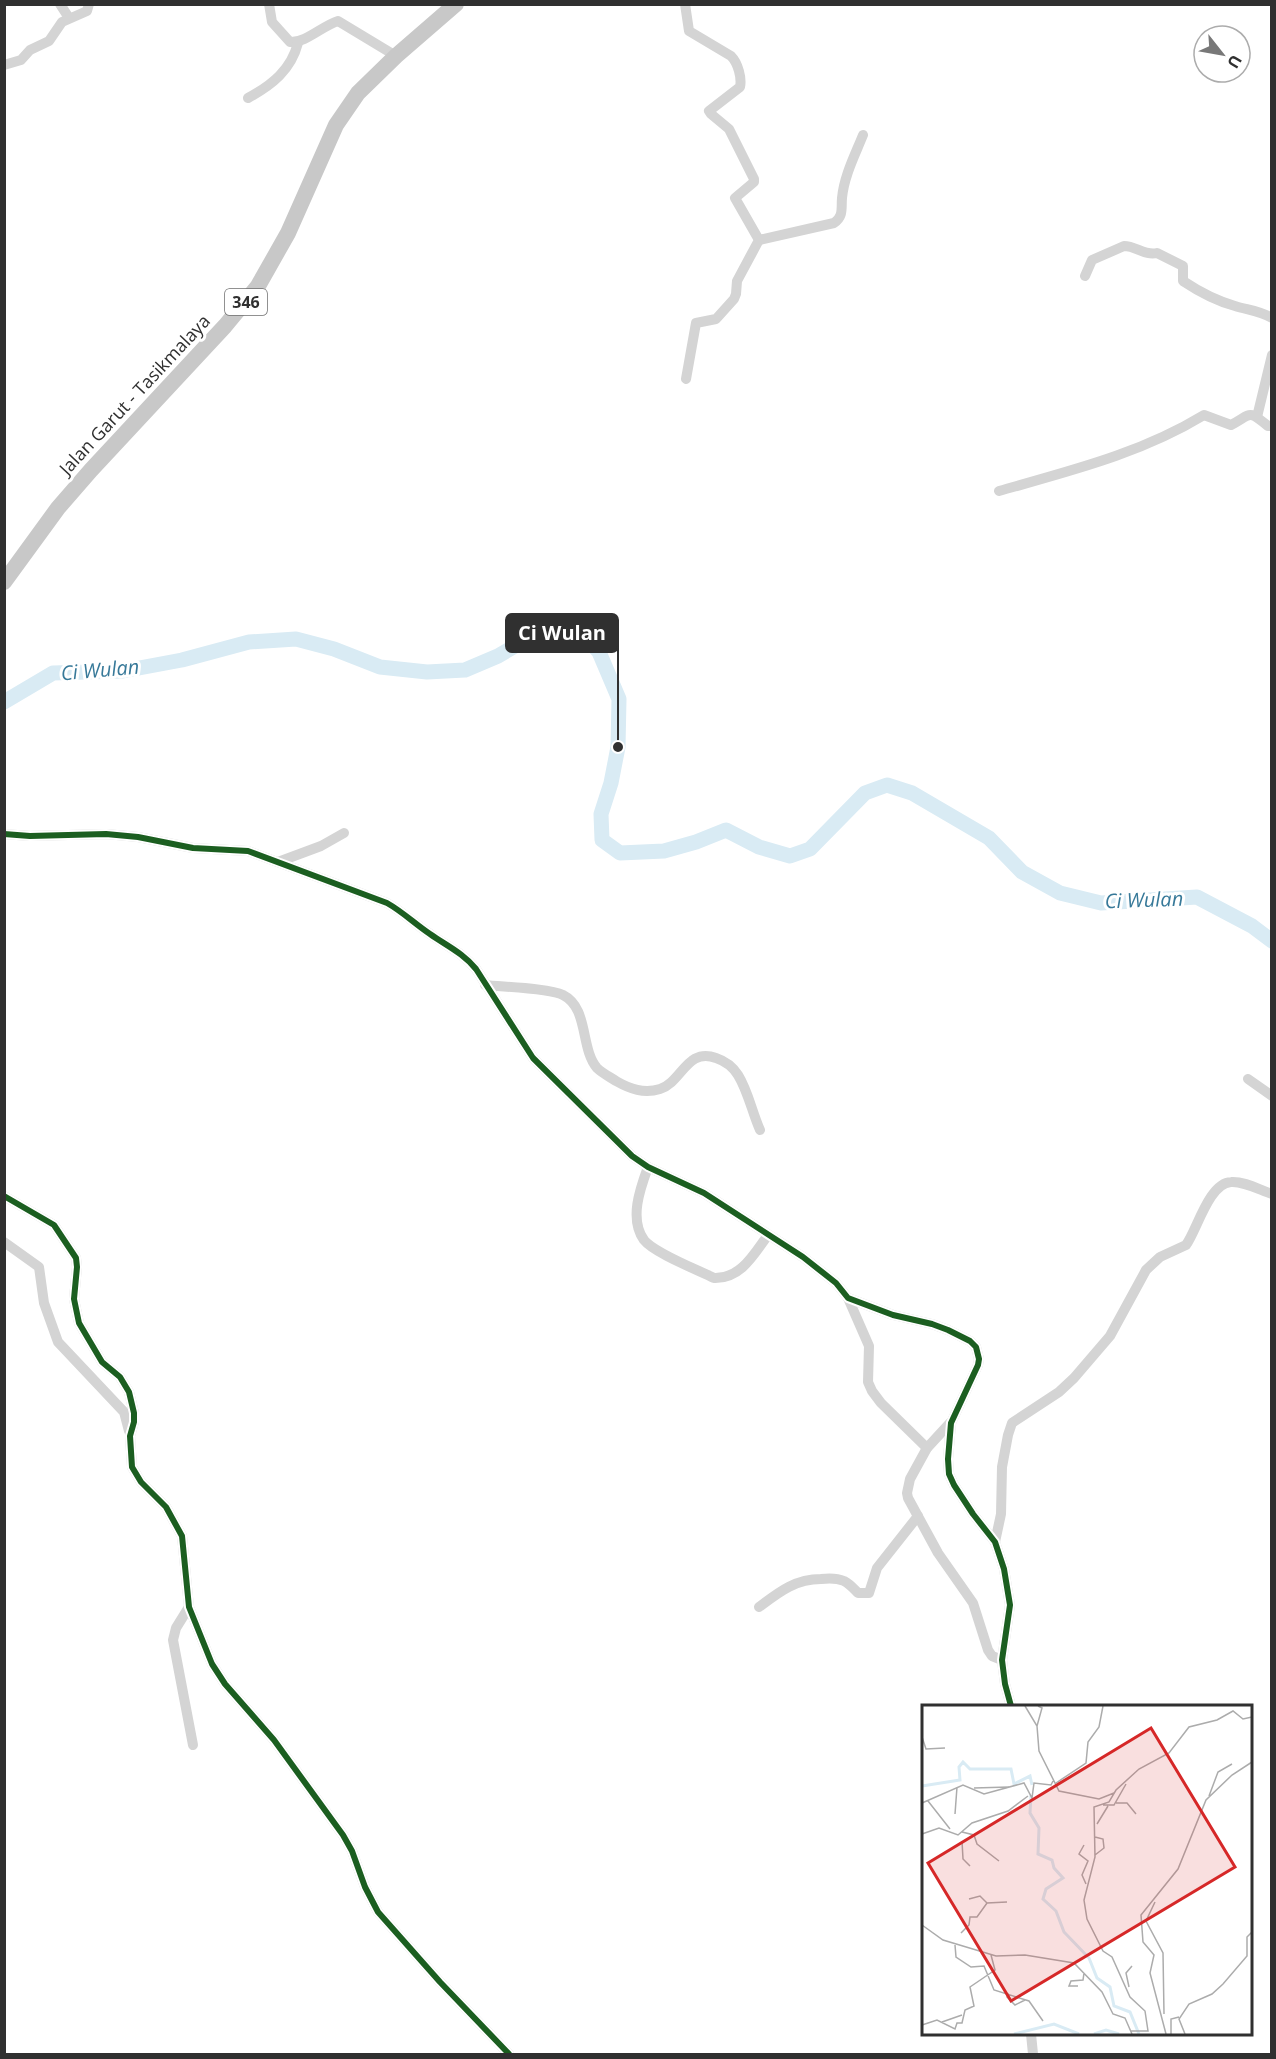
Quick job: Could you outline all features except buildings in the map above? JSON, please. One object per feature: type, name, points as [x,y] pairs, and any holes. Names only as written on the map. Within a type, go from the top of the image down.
[{"type":"main road","name":"Jalan Garut - Tasikmalaya","points":[[4,582],[41,529],[91,470],[218,335],[251,295],[288,233],[326,146],[343,114],[367,83],[456,4]]},
{"type":"street","points":[[60,4],[69,18]]},
{"type":"street","points":[[4,65],[20,61],[30,50],[49,40],[60,24],[87,11],[89,4]]},
{"type":"street","points":[[269,4],[272,22],[290,42],[298,43],[338,21],[396,56]]},
{"type":"street","points":[[685,4],[689,31],[736,61],[741,81],[740,87],[709,111],[728,127],[754,179],[754,182],[735,198],[759,240]]},
{"type":"street","points":[[248,98],[278,78],[295,56],[298,43]]},
{"type":"street","points":[[759,240],[838,220],[841,216],[846,178],[863,135]]},
{"type":"street","points":[[686,379],[696,322],[716,319],[734,299],[737,281],[759,240]]},
{"type":"street","points":[[1084,276],[1092,260],[1129,246],[1149,254],[1157,253],[1183,266],[1182,279],[1194,288],[1233,306],[1251,309],[1272,318]]},
{"type":"street","points":[[1257,417],[1272,355]]},
{"type":"street","points":[[999,491],[1092,465],[1134,450],[1172,434],[1204,415],[1231,425],[1245,415],[1257,417],[1268,426],[1272,426]]},
{"type":"street","points":[[278,862],[321,846],[344,833]]},
{"type":"street","points":[[4,834],[30,836],[106,834],[138,837],[193,848],[248,851],[402,911],[430,934],[469,960],[533,1058],[632,1156],[648,1167],[704,1193],[828,1276],[848,1298],[869,1346],[868,1382],[872,1391],[881,1403],[927,1448]]},
{"type":"street","points":[[485,985],[546,991],[566,996],[577,1010],[589,1053],[597,1067],[619,1082],[637,1090],[662,1089],[689,1062],[697,1058],[705,1056],[719,1059],[737,1073],[760,1130]]},
{"type":"street","points":[[1248,1079],[1272,1096]]},
{"type":"street","points":[[648,1167],[638,1203],[638,1221],[643,1239],[661,1252],[714,1278],[723,1278],[739,1271],[768,1234]]},
{"type":"street","points":[[995,1542],[1001,1514],[1002,1467],[1012,1423],[1059,1392],[1088,1363],[1110,1336],[1146,1270],[1160,1257],[1186,1245],[1206,1204],[1221,1186],[1228,1182],[1238,1182],[1272,1194]]},
{"type":"street","points":[[4,1196],[54,1226],[76,1258],[74,1299],[79,1323],[102,1362],[120,1377],[129,1392],[134,1422],[130,1436]]},
{"type":"street","points":[[4,1242],[39,1267],[44,1303],[58,1342],[124,1412],[130,1436],[132,1467],[141,1482],[166,1507],[182,1536],[189,1607],[219,1677],[274,1740],[343,1834],[378,1912],[509,2055]]},
{"type":"street","points":[[848,1298],[893,1315],[940,1327],[970,1341],[976,1347],[978,1365],[951,1423],[927,1448],[908,1486],[908,1498],[938,1553],[973,1603],[988,1650],[992,1656],[1002,1660]]},
{"type":"street","points":[[951,1423],[949,1474],[973,1514],[995,1542],[1004,1569],[1010,1605],[1002,1660],[1010,1705]]},
{"type":"street","points":[[759,1608],[789,1586],[812,1579],[838,1579],[845,1581],[858,1593],[869,1593],[877,1568],[918,1516]]},
{"type":"street","points":[[189,1607],[176,1628],[173,1640],[193,1744]]},
{"type":"street","points":[[1031,2035],[1032,2055]]},
{"type":"waterway","name":"Ci Wulan","points":[[4,702],[53,673],[123,671],[182,660],[249,642],[296,639],[334,649],[380,667],[427,672],[465,670],[498,656],[532,636],[564,632],[587,639],[599,652],[619,699],[618,747],[611,783],[601,814],[602,840],[620,853],[664,851],[726,830],[759,847],[790,856],[810,849],[865,793],[887,785],[912,793],[989,838],[1022,872],[1060,893],[1101,903],[1197,897],[1252,926],[1272,941]]},
{"type":"cycle path","points":[[4,834],[30,836],[106,834],[138,837],[193,848],[248,851],[387,903],[471,963],[533,1058],[632,1156],[648,1167],[704,1193],[803,1257],[836,1283],[848,1298],[893,1315],[932,1324],[970,1341],[976,1347],[979,1359],[951,1423],[949,1474],[973,1514],[995,1542],[1004,1569],[1010,1605],[1002,1660],[1011,1705]]},
{"type":"cycle path","points":[[4,1196],[54,1225],[76,1258],[74,1299],[79,1323],[102,1362],[120,1377],[129,1392],[134,1413],[130,1436],[132,1467],[141,1482],[166,1507],[182,1536],[189,1607],[212,1664],[225,1684],[274,1740],[343,1835],[378,1912],[440,1982],[509,2054]]},
{"type":"place","name":"Ci Wulan","points":[[618,747]]}]
